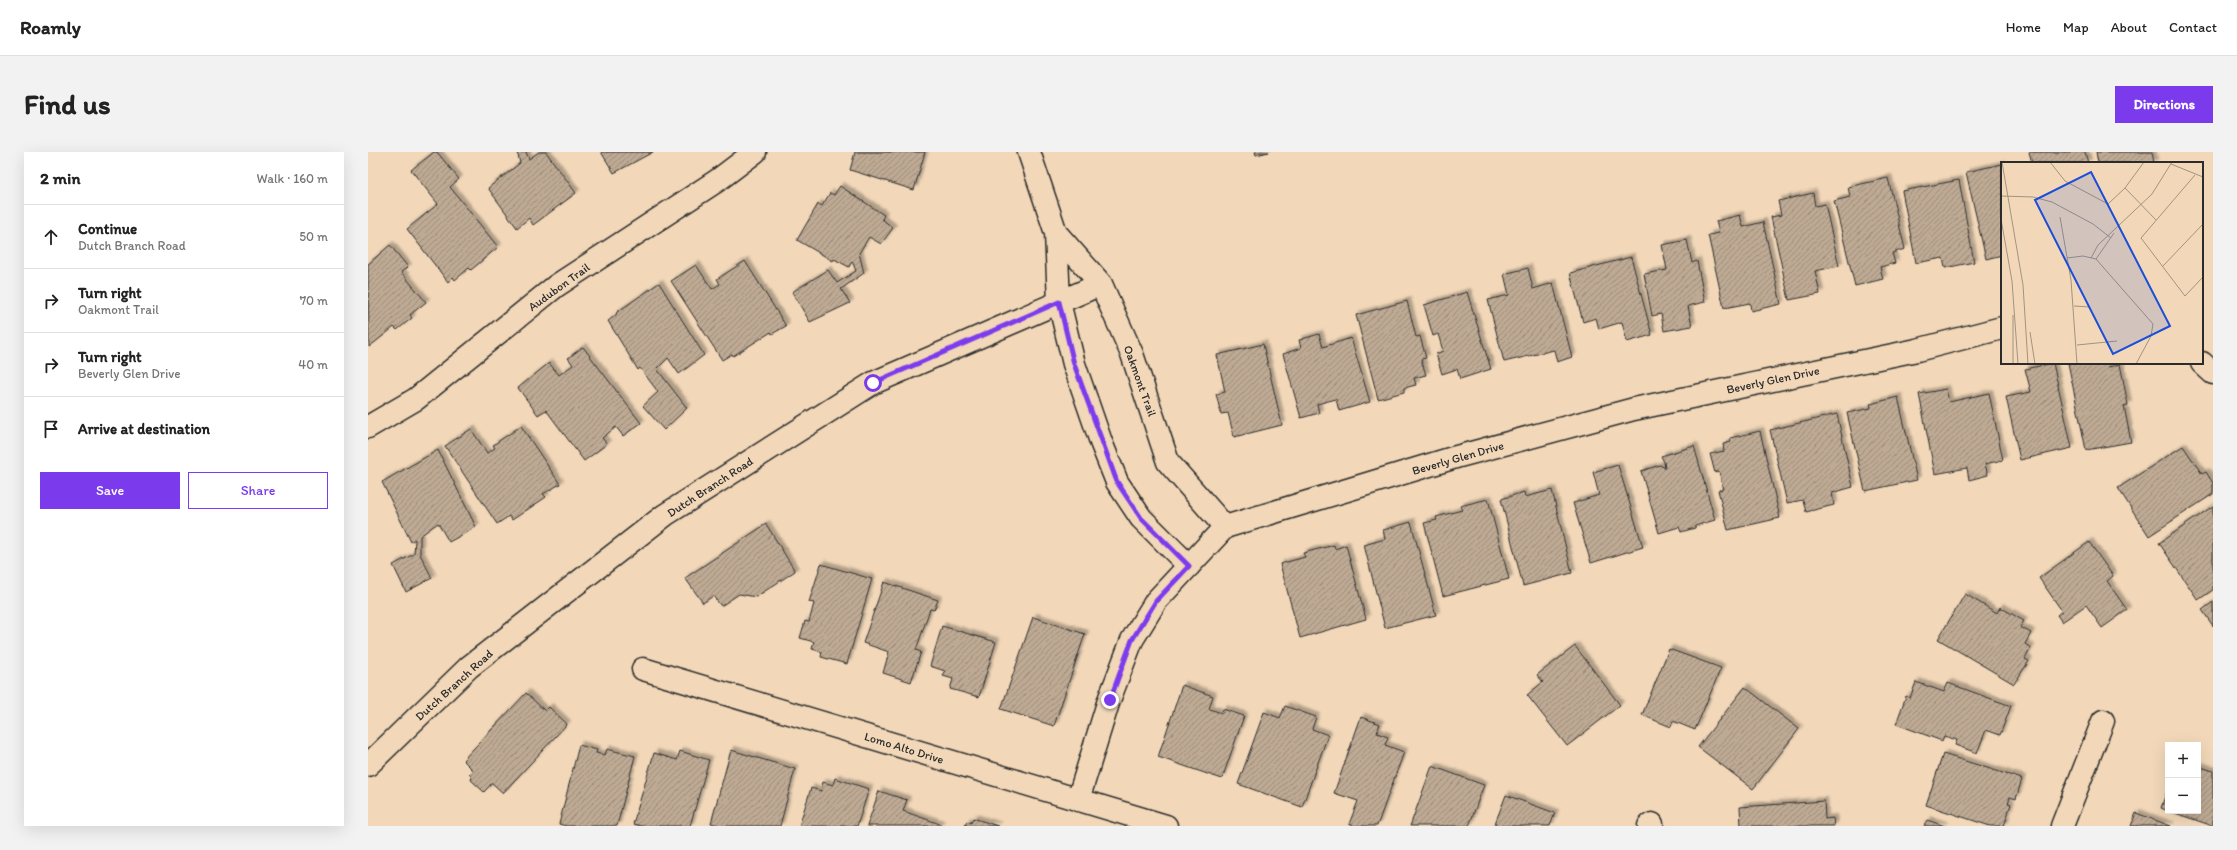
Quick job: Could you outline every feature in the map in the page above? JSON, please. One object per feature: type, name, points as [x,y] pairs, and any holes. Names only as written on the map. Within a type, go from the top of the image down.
[{"type":"street","name":"Audubon Trail","points":[[368,427],[416,399],[556,286],[718,180],[755,152]]},
{"type":"street","name":"Oakmont Trail","points":[[1029,152],[1056,234],[1059,302],[1074,364],[1117,482],[1141,518],[1189,566]]},
{"type":"street","name":"Oakmont Trail","points":[[1056,234],[1100,284],[1132,354],[1168,462],[1225,527]]},
{"type":"street","name":"Dutch Branch Road","points":[[368,766],[469,667],[665,515],[873,383],[1100,284]]},
{"type":"street","name":"Beverly Glen Drive","points":[[1225,527],[1456,457],[1634,409],[1917,350],[2001,328]]},
{"type":"street","points":[[2203,364],[2213,373]]},
{"type":"street","points":[[1078,800],[1110,700],[1132,640],[1156,601],[1225,527]]},
{"type":"street","name":"Lomo Alto Drive","points":[[643,669],[1166,826]]},
{"type":"street","points":[[2062,826],[2103,721]]},
{"type":"building","points":[[434,152],[437,152],[459,179],[450,187],[498,247],[471,270],[469,268],[455,280],[453,277],[448,282],[407,229],[438,204],[411,170]]},
{"type":"building","points":[[517,152],[526,152],[529,159],[539,152],[546,152],[576,193],[533,225],[529,218],[517,228],[488,188],[520,163]]},
{"type":"building","points":[[601,152],[653,152],[614,173]]},
{"type":"building","points":[[855,152],[925,152],[914,190],[850,170]]},
{"type":"building","points":[[1255,152],[1269,152],[1256,155]]},
{"type":"building","points":[[2029,152],[2085,152],[2088,162],[2032,162]]},
{"type":"building","points":[[2096,152],[2152,152],[2154,162],[2098,162]]},
{"type":"building","points":[[2001,164],[2001,255],[1986,259],[1966,172]]},
{"type":"building","points":[[1888,178],[1905,249],[1892,253],[1895,263],[1880,267],[1883,279],[1855,286],[1834,201],[1850,197],[1848,187]]},
{"type":"building","points":[[1959,180],[1974,262],[1945,268],[1943,258],[1916,263],[1902,191]]},
{"type":"building","points":[[840,186],[884,215],[882,219],[893,228],[881,244],[869,237],[859,253],[864,273],[841,289],[850,303],[810,322],[792,292],[828,270],[837,283],[856,271],[852,261],[849,267],[834,259],[833,261],[797,240],[818,204],[822,206],[830,193],[834,195]]},
{"type":"building","points":[[1813,193],[1815,206],[1825,204],[1839,266],[1815,271],[1820,294],[1789,300],[1771,217],[1781,215],[1778,201]]},
{"type":"building","points":[[1740,215],[1743,227],[1763,222],[1781,304],[1751,311],[1750,303],[1724,308],[1708,235],[1719,233],[1716,221]]},
{"type":"building","points":[[1687,240],[1692,263],[1697,261],[1705,302],[1688,306],[1692,326],[1664,331],[1661,314],[1652,316],[1644,274],[1667,270],[1662,245]]},
{"type":"building","points":[[390,245],[408,267],[401,272],[426,302],[410,315],[412,318],[397,330],[394,327],[369,347],[368,264]]},
{"type":"building","points":[[1631,257],[1652,335],[1627,342],[1622,322],[1599,329],[1596,318],[1583,322],[1570,273]]},
{"type":"building","points":[[745,261],[786,326],[772,334],[771,332],[733,356],[732,354],[722,360],[671,281],[696,265],[712,289],[720,284],[717,279]]},
{"type":"building","points":[[1528,268],[1533,289],[1553,283],[1572,357],[1557,362],[1554,350],[1504,362],[1488,300],[1509,295],[1504,274]]},
{"type":"building","points":[[659,283],[704,355],[679,374],[668,358],[657,369],[687,408],[664,430],[643,406],[658,392],[640,368],[638,370],[608,321],[616,315],[617,312]]},
{"type":"building","points":[[1467,292],[1491,369],[1460,379],[1457,369],[1442,374],[1436,354],[1443,351],[1438,334],[1433,336],[1424,305]]},
{"type":"building","points":[[1407,301],[1416,337],[1420,336],[1426,358],[1421,359],[1426,375],[1414,378],[1416,385],[1404,388],[1404,392],[1378,399],[1356,315]]},
{"type":"building","points":[[1319,334],[1323,347],[1351,338],[1370,402],[1339,411],[1336,399],[1317,404],[1319,413],[1301,418],[1283,354],[1301,348],[1299,340]]},
{"type":"building","points":[[1263,344],[1282,425],[1234,437],[1228,413],[1221,414],[1216,394],[1225,392],[1217,355]]},
{"type":"building","points":[[583,347],[641,423],[623,436],[616,427],[602,438],[607,444],[584,461],[546,410],[538,415],[518,388],[549,363],[559,375],[573,365],[568,358]]},
{"type":"building","points":[[2053,364],[2072,448],[2020,460],[2006,397],[2031,392],[2025,369]]},
{"type":"building","points":[[2068,364],[2108,364],[2109,367],[2120,364],[2128,405],[2124,406],[2131,442],[2086,450]]},
{"type":"building","points":[[1946,389],[1949,402],[1989,393],[2003,460],[1985,464],[1988,475],[1969,480],[1967,468],[1935,474],[1919,394]]},
{"type":"building","points":[[1898,397],[1917,480],[1865,491],[1847,413],[1871,408],[1870,404]]},
{"type":"building","points":[[1837,414],[1853,487],[1832,493],[1834,505],[1806,512],[1803,500],[1787,503],[1770,430]]},
{"type":"building","points":[[521,426],[560,484],[543,494],[546,497],[512,520],[509,516],[497,524],[445,446],[471,429],[487,453],[495,448],[493,445]]},
{"type":"building","points":[[1760,431],[1780,518],[1728,530],[1718,490],[1723,489],[1719,471],[1715,473],[1710,454],[1724,451],[1723,444],[1731,442],[1730,438]]},
{"type":"building","points":[[1694,446],[1715,520],[1681,532],[1679,527],[1659,533],[1641,471],[1660,465],[1665,468],[1661,456]]},
{"type":"building","points":[[2183,446],[2202,474],[2206,472],[2213,483],[2213,494],[2149,536],[2118,488]]},
{"type":"building","points":[[438,450],[476,527],[449,542],[438,523],[420,536],[420,554],[432,578],[406,592],[393,565],[414,554],[415,539],[411,542],[382,482]]},
{"type":"building","points":[[1618,465],[1643,547],[1591,563],[1573,503],[1599,495],[1593,472]]},
{"type":"building","points":[[1552,490],[1572,573],[1523,586],[1501,499],[1524,492],[1525,497]]},
{"type":"building","points":[[1488,499],[1509,579],[1443,596],[1424,523],[1437,520],[1436,517],[1462,510],[1460,506]]},
{"type":"building","points":[[2213,506],[2213,590],[2198,600],[2159,543]]},
{"type":"building","points":[[1411,522],[1436,615],[1385,628],[1364,545],[1385,539],[1383,530]]},
{"type":"building","points":[[766,524],[795,571],[756,597],[739,594],[721,606],[713,596],[703,603],[685,578]]},
{"type":"building","points":[[2089,542],[2113,576],[2107,581],[2127,610],[2102,628],[2086,605],[2062,622],[2057,615],[2062,611],[2039,578]]},
{"type":"building","points":[[1334,545],[1335,549],[1346,545],[1366,619],[1300,638],[1280,564],[1305,557],[1303,553]]},
{"type":"building","points":[[821,564],[872,579],[847,664],[821,657],[822,652],[812,649],[814,642],[800,638],[805,621],[809,622],[814,603],[809,602]]},
{"type":"building","points":[[884,582],[938,600],[934,610],[930,609],[916,650],[921,652],[911,682],[883,673],[889,652],[863,643]]},
{"type":"building","points":[[1965,594],[1997,613],[2000,607],[2024,621],[2020,627],[2031,633],[2025,644],[2031,648],[2025,659],[2029,661],[2014,684],[1938,639]]},
{"type":"building","points":[[2213,602],[2213,626],[2202,610]]},
{"type":"building","points":[[1033,617],[1085,634],[1054,726],[1001,709]]},
{"type":"building","points":[[942,626],[996,642],[979,697],[950,689],[953,679],[943,676],[945,671],[930,666]]},
{"type":"building","points":[[1575,646],[1620,705],[1567,746],[1527,695],[1543,682],[1537,675]]},
{"type":"building","points":[[1669,649],[1721,668],[1695,730],[1673,721],[1671,727],[1642,715]]},
{"type":"building","points":[[1916,682],[1944,692],[1948,683],[2011,706],[2000,735],[1986,730],[1977,753],[1955,745],[1957,740],[1944,736],[1942,741],[1896,724],[1906,696],[1910,698]]},
{"type":"building","points":[[1182,685],[1213,696],[1209,709],[1222,713],[1223,709],[1244,716],[1222,779],[1158,757]]},
{"type":"building","points":[[1745,687],[1799,729],[1753,789],[1698,747]]},
{"type":"building","points":[[526,693],[545,711],[549,707],[567,724],[503,793],[492,783],[484,792],[471,780],[472,777],[469,774],[473,770],[463,760]]},
{"type":"building","points":[[1285,706],[1316,717],[1312,729],[1328,735],[1302,807],[1238,784],[1264,712],[1280,718]]},
{"type":"building","points":[[1361,717],[1380,724],[1377,733],[1388,737],[1385,745],[1404,752],[1377,826],[1355,826],[1349,824],[1358,801],[1334,793]]},
{"type":"building","points":[[579,745],[597,750],[596,753],[605,755],[607,749],[635,756],[617,826],[566,826],[559,824]]},
{"type":"building","points":[[731,750],[795,769],[780,826],[722,826],[711,823]]},
{"type":"building","points":[[680,751],[709,760],[690,826],[641,826],[633,824],[654,753],[677,760]]},
{"type":"building","points":[[1943,754],[2022,779],[2016,799],[2010,797],[2008,803],[2011,804],[2004,826],[1990,826],[1926,805]]},
{"type":"building","points":[[1432,766],[1484,785],[1469,826],[1410,826]]},
{"type":"building","points":[[2201,767],[2213,771],[2213,826],[2178,814],[2201,814]]},
{"type":"building","points":[[835,778],[869,789],[857,826],[799,826],[811,788],[821,791],[823,782],[833,785]]},
{"type":"building","points":[[879,791],[907,800],[903,811],[940,824],[940,826],[867,826]]},
{"type":"building","points":[[1506,795],[1555,813],[1550,826],[1494,826]]},
{"type":"building","points":[[2165,797],[2165,810],[2161,808]]},
{"type":"building","points":[[1824,801],[1825,819],[1833,818],[1834,826],[1741,826],[1740,807]]},
{"type":"building","points":[[2136,813],[2171,826],[2131,826]]},
{"type":"building","points":[[973,818],[998,826],[965,826],[967,821],[971,823]]},
{"type":"building","points":[[1927,820],[1945,826],[1924,826]]},
{"type":"route","points":[[873,383],[1059,302],[1074,364],[1101,442],[1117,482],[1141,518],[1189,566],[1156,601],[1132,640],[1110,700]]}]
